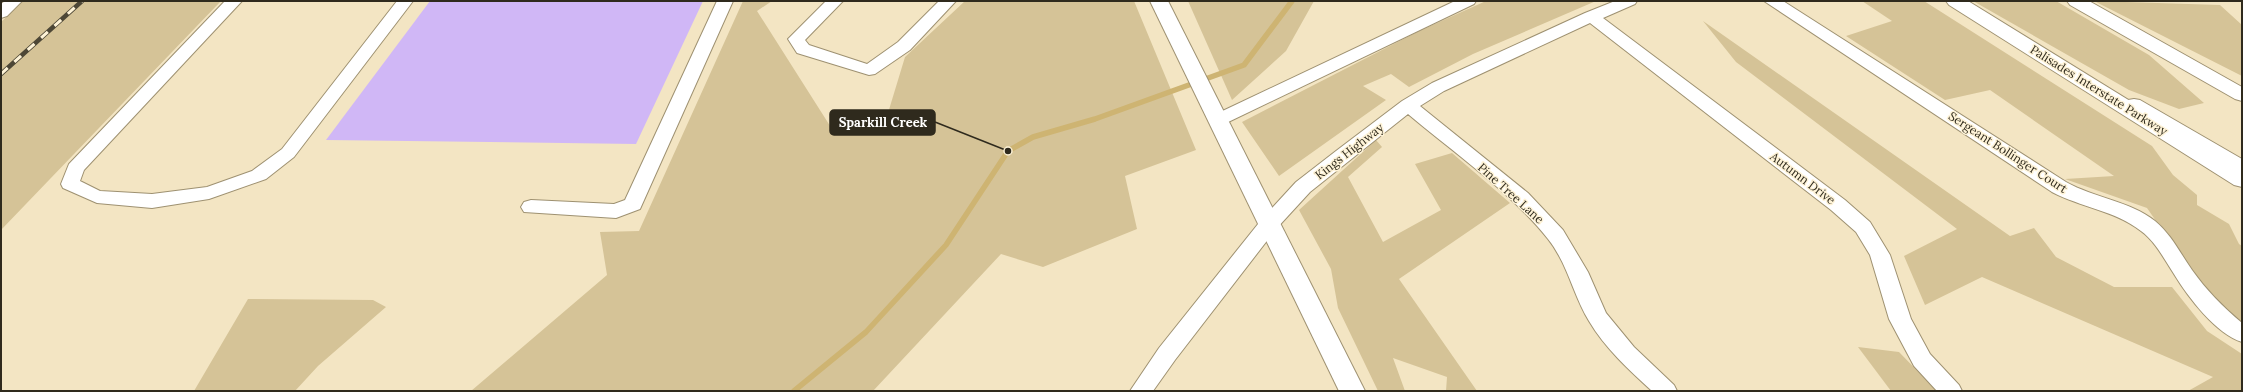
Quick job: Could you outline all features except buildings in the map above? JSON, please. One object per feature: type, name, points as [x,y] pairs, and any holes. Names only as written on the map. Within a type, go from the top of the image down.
[{"type":"main road","points":[[1159,1],[1352,391]]},
{"type":"main road","points":[[2076,1],[2242,95]]},
{"type":"main road","name":"Palisades Interstate Parkway","points":[[1960,4],[2242,180]]},
{"type":"street","points":[[1,13],[14,1]]},
{"type":"street","points":[[234,1],[76,168],[70,184],[97,197],[152,202],[209,193],[259,175],[288,152],[405,1]]},
{"type":"street","points":[[531,207],[616,211],[632,204],[725,1]]},
{"type":"street","points":[[835,1],[796,40],[803,49],[869,70],[904,46],[948,1]]},
{"type":"street","points":[[1218,120],[1468,1]]},
{"type":"street","name":"Kings Highway","points":[[1141,391],[1167,354],[1269,224],[1303,187],[1342,155],[1408,105],[1438,87],[1591,16],[1629,1]]},
{"type":"street","name":"Sergeant Bollinger Court","points":[[1772,1],[1859,55],[2060,188],[2122,210],[2148,226],[2161,240],[2190,283],[2212,309],[2242,334]]},
{"type":"street","points":[[1960,4],[2242,167]]},
{"type":"street","name":"Autumn Drive","points":[[1591,16],[1838,205],[1863,227],[1880,255],[1900,319],[1922,360],[1951,391]]},
{"type":"street","name":"Pine Tree Lane","points":[[1408,105],[1520,198],[1556,234],[1578,272],[1597,317],[1626,353],[1666,391]]},
{"type":"shaded area","points":[[23,1],[221,1],[1,230],[1,22]]},
{"type":"shaded area","points":[[743,1],[772,1],[757,11],[832,129],[888,113],[905,57],[965,1],[1134,1],[1196,150],[1125,176],[1137,229],[1043,267],[1001,254],[873,391],[471,391],[607,275],[600,232],[639,231]]},
{"type":"shaded area","points":[[1188,1],[1314,1],[1286,51],[1232,100]]},
{"type":"shaded area","points":[[1486,1],[1596,1],[1473,54],[1409,87],[1391,74],[1363,86],[1386,100],[1279,176],[1242,122],[1417,32]]},
{"type":"shaded area","points":[[1862,1],[1924,1],[2152,146],[2173,175],[2197,195],[2197,205],[2229,224],[2239,244],[2242,246],[2242,325],[2198,282],[2147,208],[2065,179],[2114,176],[1990,90],[1945,100],[1846,36],[1892,21]]},
{"type":"shaded area","points":[[1973,1],[2056,1],[2149,55],[2204,103],[2179,109],[2129,90]]},
{"type":"shaded area","points":[[2094,1],[2220,5],[2242,25],[2242,76]]},
{"type":"shaded area","points":[[1703,21],[2010,236],[2034,228],[2056,257],[2114,287],[2172,287],[2207,331],[2242,354],[2242,391],[2188,391],[2213,377],[1982,277],[1925,305],[1904,256],[1957,229],[1736,62]]},
{"type":"shaded area","points":[[1376,140],[1382,147],[1348,177],[1383,242],[1441,210],[1415,164],[1452,153],[1510,203],[1399,279],[1477,391],[1446,391],[1447,377],[1393,358],[1405,391],[1378,391],[1338,308],[1331,269],[1299,210]]},
{"type":"shaded area","points":[[248,299],[373,300],[386,307],[318,366],[295,391],[194,391]]},
{"type":"shaded area","points":[[1858,347],[1899,352],[1937,391],[1891,391]]},
{"type":"waterway","points":[[794,391],[866,332],[946,245],[1008,151],[1033,137],[1095,119],[1244,65],[1292,1]]},
{"type":"railway","points":[[1,74],[82,1]]},
{"type":"place","name":"Sparkill Creek","points":[[1008,151]]}]
